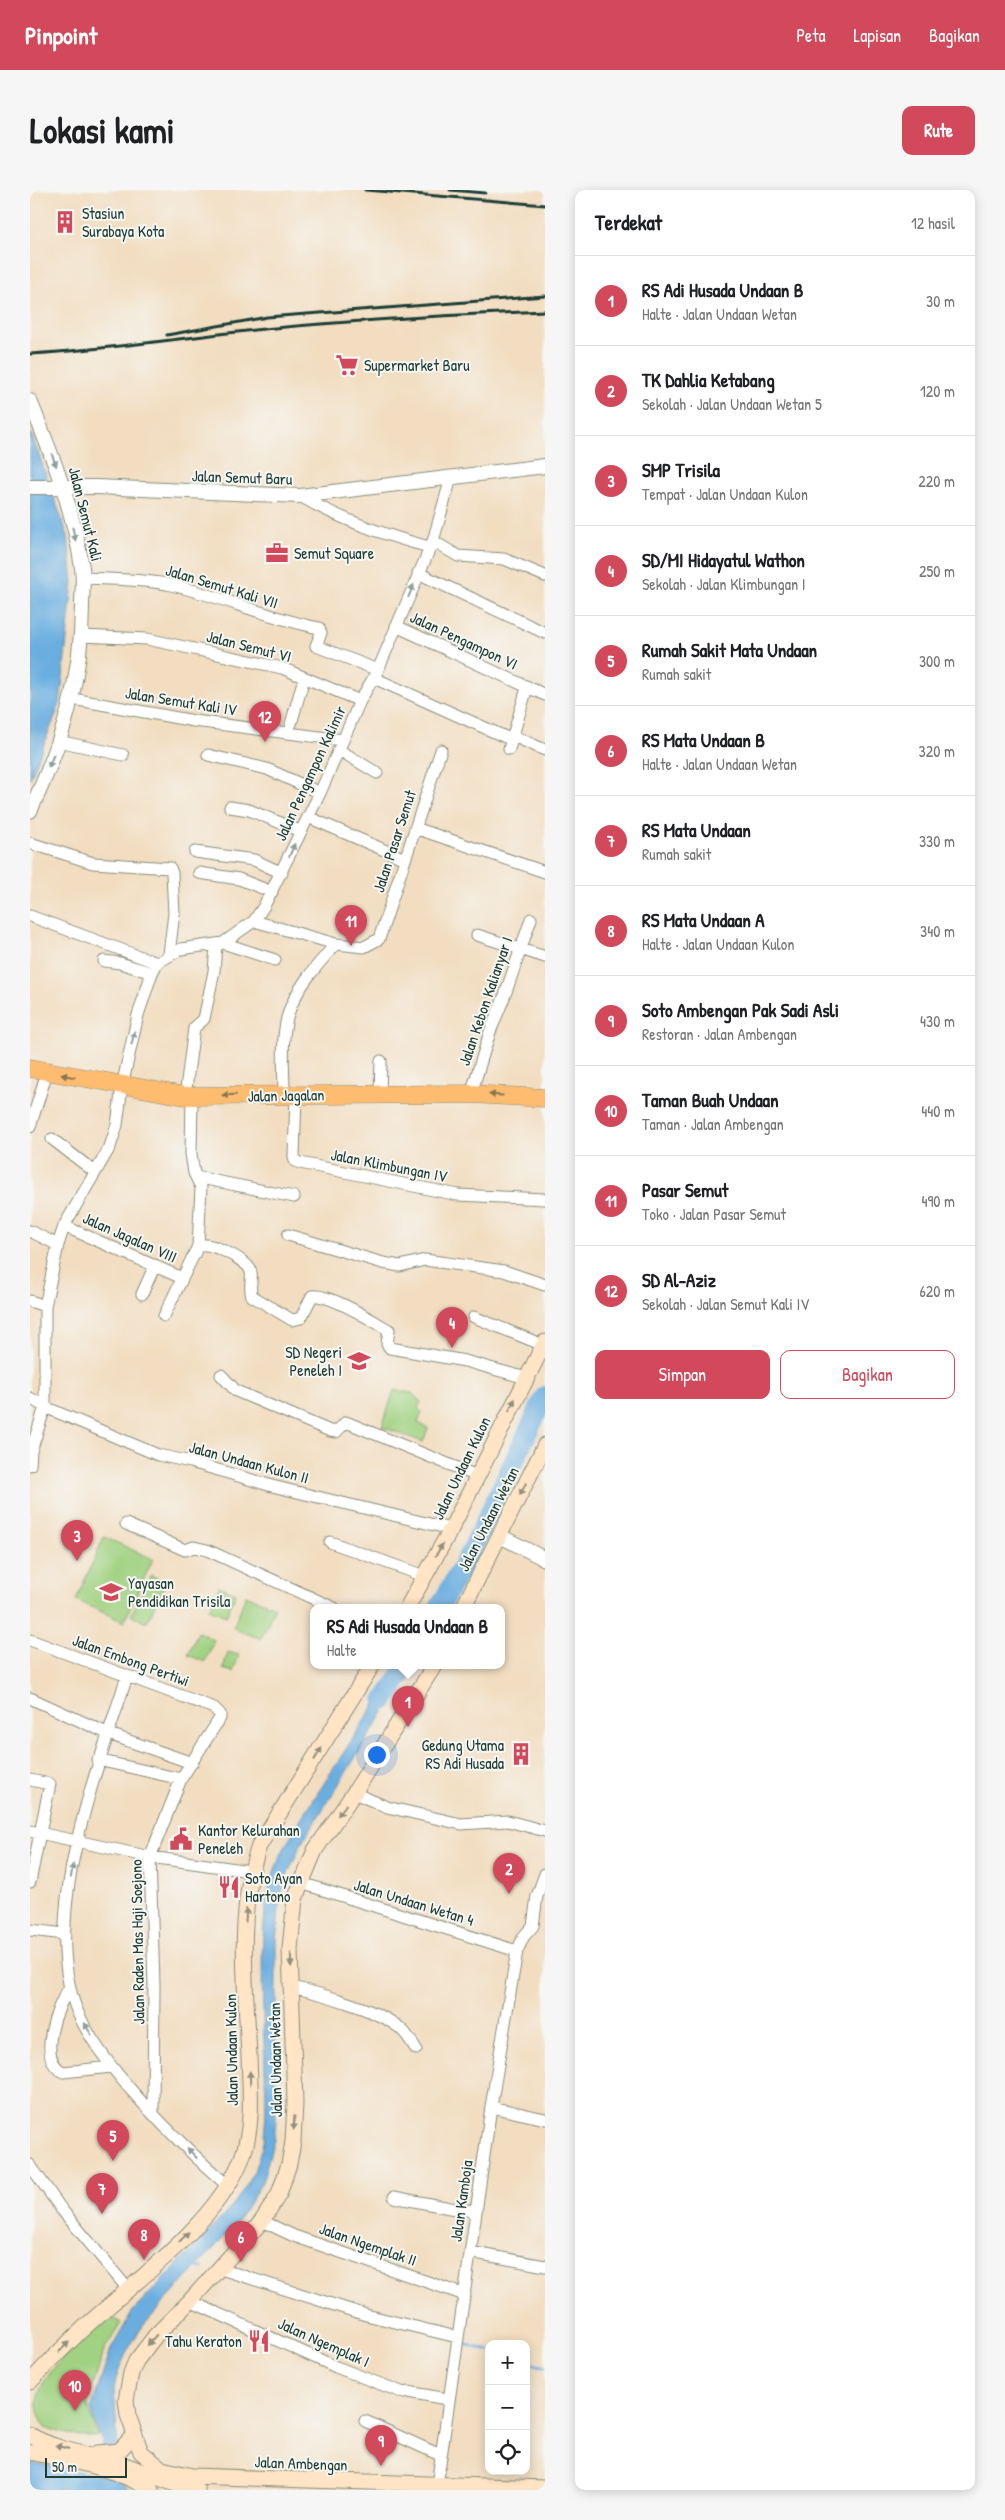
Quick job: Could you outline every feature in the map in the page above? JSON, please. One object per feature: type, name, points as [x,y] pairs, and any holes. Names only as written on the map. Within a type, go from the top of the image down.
[{"type":"main road","name":"Jalan Jagalan","points":[[38,1070],[188,1096],[471,1094],[545,1098]]},
{"type":"main road","name":"Jalan Undaan Kulon","points":[[409,1604],[451,1529],[544,1344]]},
{"type":"main road","name":"Jalan Undaan Wetan","points":[[465,1604],[500,1536],[540,1468],[545,1445]]},
{"type":"main road","name":"Jalan Undaan Kulon","points":[[30,2382],[81,2330],[128,2289],[210,2210],[228,2186],[242,2158],[251,2107],[245,1930],[250,1871],[259,1846],[370,1669]]},
{"type":"main road","name":"Jalan Undaan Wetan","points":[[131,2439],[126,2400],[130,2373],[136,2361],[156,2335],[190,2301],[262,2221],[272,2208],[282,2186],[293,2142],[295,2103],[291,1929],[295,1900],[301,1883],[327,1830],[354,1793],[432,1669]]},
{"type":"main road","points":[[30,2435],[43,2442],[93,2457],[127,2471],[197,2490]]},
{"type":"main road","points":[[30,2452],[93,2457],[119,2451],[131,2439]]},
{"type":"main road","name":"Jalan Ambengan","points":[[131,2439],[155,2465],[172,2472],[192,2476],[545,2488]]},
{"type":"main road","points":[[127,2471],[152,2490]]},
{"type":"street","name":"Jalan Semut Kali","points":[[30,401],[82,569],[82,636],[73,699],[30,810]]},
{"type":"street","name":"Jalan Semut Baru","points":[[30,488],[57,487],[300,496],[545,466]]},
{"type":"street","points":[[431,544],[451,478]]},
{"type":"street","points":[[300,496],[333,515],[377,532],[431,544],[458,556],[504,559],[545,576]]},
{"type":"street","name":"Jalan Pengampon Kalimir","points":[[154,968],[170,954],[180,949],[220,944],[254,921],[282,873],[300,831],[320,793],[360,701],[376,674],[431,544]]},
{"type":"street","points":[[418,573],[545,633]]},
{"type":"street","name":"Jalan Semut Kali VII","points":[[82,578],[146,581],[168,585],[283,621],[319,628],[316,646],[376,674]]},
{"type":"street","name":"Jalan Pengampon VI","points":[[396,626],[545,695]]},
{"type":"street","name":"Jalan Semut VI","points":[[82,636],[147,639],[282,668],[360,701]]},
{"type":"street","points":[[376,674],[511,742],[545,750]]},
{"type":"street","points":[[291,724],[304,678]]},
{"type":"street","points":[[511,742],[527,688]]},
{"type":"street","name":"Jalan Semut Kali IV","points":[[73,699],[341,745]]},
{"type":"street","points":[[58,741],[123,755]]},
{"type":"street","points":[[341,745],[377,773]]},
{"type":"street","name":"Jalan Pasar Semut","points":[[254,921],[336,944],[364,948],[379,939],[441,750]]},
{"type":"street","points":[[208,755],[267,770],[320,793]]},
{"type":"street","points":[[230,807],[249,810],[300,831]]},
{"type":"street","points":[[308,817],[405,859]]},
{"type":"street","points":[[415,828],[545,872]]},
{"type":"street","points":[[30,843],[93,862],[168,867],[172,873],[174,913],[170,954]]},
{"type":"street","points":[[195,852],[254,860],[282,873]]},
{"type":"street","points":[[199,873],[239,879],[272,892]]},
{"type":"street","points":[[30,916],[154,968]]},
{"type":"street","name":"Jalan Kebon Kalianyar I","points":[[471,1094],[479,1064],[531,919]]},
{"type":"street","points":[[477,936],[545,957]]},
{"type":"street","points":[[164,1316],[198,1246],[201,1187],[196,1177],[191,1154],[188,1096],[194,1028],[204,1020],[220,944],[275,960]]},
{"type":"street","points":[[290,1095],[283,1048],[287,1018],[297,994],[336,944]]},
{"type":"street","points":[[104,961],[154,968]]},
{"type":"street","points":[[30,1466],[33,1445],[45,1407],[45,1306],[58,1245],[64,1226],[110,1147],[117,1125],[122,1086],[138,1015],[154,968]]},
{"type":"street","points":[[380,1094],[381,1061]]},
{"type":"street","points":[[30,1127],[38,1070]]},
{"type":"street","name":"Jalan Klimbungan IV","points":[[290,1095],[295,1161],[458,1195],[545,1198]]},
{"type":"street","points":[[52,1139],[95,1172]]},
{"type":"street","points":[[196,1177],[294,1197]]},
{"type":"street","name":"Jalan Jagalan VIII","points":[[64,1226],[155,1264],[182,1278]]},
{"type":"street","points":[[30,1231],[58,1245]]},
{"type":"street","points":[[288,1235],[383,1263],[400,1266],[425,1260],[504,1270],[545,1285]]},
{"type":"street","points":[[198,1246],[207,1244],[236,1257],[246,1264],[252,1276],[249,1290],[252,1296],[292,1320],[301,1318],[312,1296],[318,1296],[354,1310],[389,1330],[387,1344],[390,1348],[465,1361],[526,1378]]},
{"type":"street","points":[[142,1294],[155,1264]]},
{"type":"street","points":[[30,1301],[45,1306]]},
{"type":"street","points":[[474,1317],[544,1344]]},
{"type":"street","points":[[221,1375],[236,1391],[330,1431],[336,1432],[346,1422],[477,1476]]},
{"type":"street","name":"Jalan Undaan Kulon II","points":[[30,1398],[45,1407],[158,1455],[191,1462],[272,1486],[451,1529]]},
{"type":"street","points":[[126,1524],[184,1550],[194,1547],[207,1550],[325,1604]]},
{"type":"street","points":[[500,1536],[545,1559]]},
{"type":"street","points":[[330,1542],[424,1576]]},
{"type":"street","name":"Jalan Embong Pertiwi","points":[[30,1640],[214,1708],[219,1712]]},
{"type":"street","points":[[127,1676],[109,1734],[98,1760],[77,1842],[68,1893],[65,1934],[70,1987],[77,2009],[112,2067],[202,2163],[228,2186]]},
{"type":"street","points":[[30,1698],[109,1734],[192,1763]]},
{"type":"street","name":"Jalan Raden Mas Haji Soejono","points":[[153,2111],[154,1985],[150,1857],[182,1779],[220,1718],[219,1712]]},
{"type":"street","points":[[98,1760],[182,1779]]},
{"type":"street","points":[[30,1780],[50,1784],[35,1832],[30,1882]]},
{"type":"street","points":[[354,1793],[386,1807],[461,1824],[508,1821],[545,1831]]},
{"type":"street","points":[[35,1832],[150,1857],[250,1871]]},
{"type":"street","points":[[545,1874],[537,1896],[533,1926],[545,1927]]},
{"type":"street","name":"Jalan Undaan Wetan 4","points":[[301,1883],[517,1951]]},
{"type":"street","name":"Jalan Kamboja","points":[[437,2485],[447,2399],[465,2295],[491,2107],[517,1951],[524,1936],[533,1926]]},
{"type":"street","points":[[30,1930],[65,1934]]},
{"type":"street","points":[[70,1987],[60,2001],[52,2033],[50,2058],[52,2064],[63,2072],[112,2067]]},
{"type":"street","points":[[291,1988],[324,1996],[384,2019],[408,2035],[416,2049]]},
{"type":"street","points":[[491,2107],[545,2119]]},
{"type":"street","points":[[30,2165],[62,2210],[128,2289]]},
{"type":"street","points":[[394,2197],[455,2209],[476,2211]]},
{"type":"street","name":"Jalan Ngemplak II","points":[[262,2221],[294,2236],[465,2295]]},
{"type":"street","points":[[470,2252],[545,2266]]},
{"type":"street","points":[[218,2268],[457,2340]]},
{"type":"street","name":"Jalan Ngemplak I","points":[[190,2301],[336,2367],[404,2393],[408,2392],[447,2399]]},
{"type":"street","points":[[365,2421],[440,2455]]},
{"type":"green space","points":[[394,1390],[412,1393],[421,1402],[418,1408],[422,1412],[418,1423],[428,1428],[423,1442],[382,1427]]},
{"type":"green space","points":[[104,1537],[153,1559],[124,1622],[76,1600]]},
{"type":"green space","points":[[151,1575],[166,1583],[146,1623],[131,1615]]},
{"type":"green space","points":[[219,1586],[236,1593],[226,1616],[209,1609]]},
{"type":"green space","points":[[246,1595],[275,1607],[261,1639],[233,1628]]},
{"type":"green space","points":[[198,1632],[214,1640],[205,1662],[188,1655]]},
{"type":"green space","points":[[228,1652],[239,1655],[233,1672],[223,1669]]},
{"type":"green space","points":[[109,2315],[121,2323],[104,2351],[88,2402],[89,2411],[98,2436],[75,2436],[45,2428],[37,2405],[39,2393],[45,2381],[65,2356]]},
{"type":"water","points":[[30,430],[68,536],[73,582],[60,704],[30,779]]},
{"type":"water","points":[[393,1676],[403,1682],[301,1844],[285,1880],[280,1900],[276,1941],[276,2121],[274,2140],[262,2182],[234,2226],[143,2326],[129,2348],[119,2371],[114,2388],[120,2481],[131,2490],[30,2490],[30,2462],[97,2475],[103,2458],[103,2449],[91,2409],[111,2349],[133,2311],[227,2212],[245,2188],[252,2174],[261,2150],[266,2117],[262,1963],[264,1920],[271,1880],[281,1854],[294,1830]]},
{"type":"waterway","points":[[441,1604],[474,1545],[545,1396]]},
{"type":"waterway","points":[[384,1701],[405,1669]]},
{"type":"waterway","points":[[194,2266],[203,2268]]},
{"type":"waterway","points":[[461,2343],[485,2350]]},
{"type":"waterway","points":[[530,2363],[545,2367]]},
{"type":"railway","points":[[365,190],[545,205]]},
{"type":"railway","points":[[450,190],[485,193]]},
{"type":"railway","points":[[167,335],[267,317],[545,296]]},
{"type":"railway","points":[[30,354],[89,350],[299,326],[404,318],[545,311]]},
{"type":"place","name":"Stasiun Surabaya Kota","points":[[65,222]]},
{"type":"place","name":"Supermarket Baru","points":[[347,365]]},
{"type":"place","name":"Semut Square","points":[[277,553]]},
{"type":"place","name":"SD Al-Aziz","points":[[265,742]]},
{"type":"place","name":"Pasar Semut","points":[[351,946]]},
{"type":"place","name":"SD/MI Hidayatul Wathon","points":[[452,1348]]},
{"type":"place","name":"SD Negeri Peneleh I","points":[[359,1361]]},
{"type":"place","name":"SMP Trisila","points":[[77,1561]]},
{"type":"place","name":"Yayasan Pendidikan Trisila","points":[[111,1592]]},
{"type":"place","name":"RS Adi Husada Undaan B","points":[[408,1727]]},
{"type":"place","name":"Gedung Utama RS Adi Husada","points":[[521,1754]]},
{"type":"place","name":"Kantor Kelurahan Peneleh","points":[[181,1839]]},
{"type":"place","name":"Soto Ayan Hartono","points":[[229,1887]]},
{"type":"place","name":"TK Dahlia Ketabang","points":[[509,1894]]},
{"type":"place","name":"Rumah Sakit Mata Undaan","points":[[113,2161]]},
{"type":"place","name":"RS Mata Undaan","points":[[102,2214]]},
{"type":"place","name":"RS Mata Undaan A","points":[[144,2260]]},
{"type":"place","name":"RS Mata Undaan B","points":[[241,2262]]},
{"type":"place","name":"Tahu Keraton","points":[[259,2341]]},
{"type":"place","name":"Taman Buah Undaan","points":[[75,2411]]},
{"type":"place","name":"Soto Ambengan Pak Sadi Asli","points":[[381,2466]]}]
